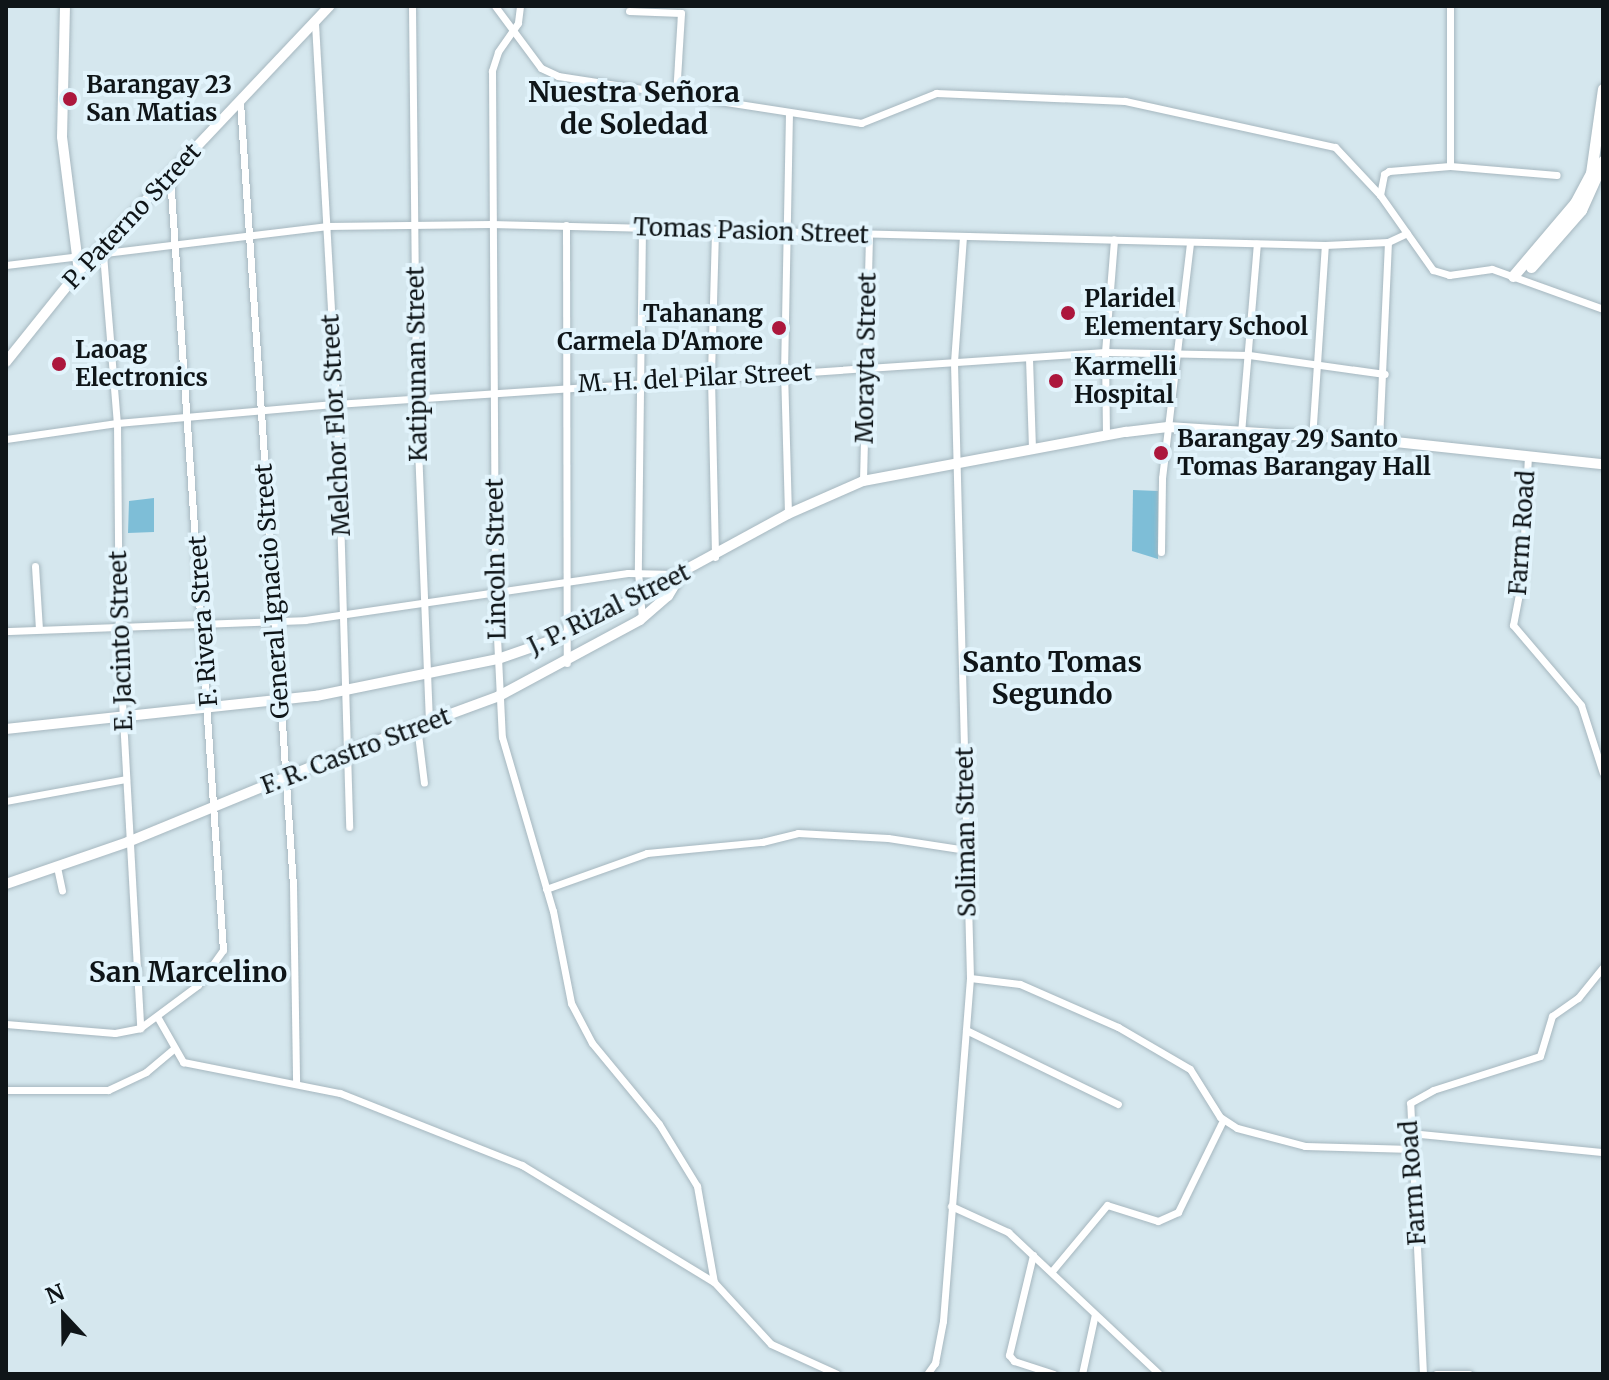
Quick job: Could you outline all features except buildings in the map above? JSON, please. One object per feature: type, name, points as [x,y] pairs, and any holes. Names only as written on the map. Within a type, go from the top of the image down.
[{"type":"main road","points":[[65,6],[62,137],[73,259],[79,271]]},
{"type":"main road","name":"P. Paterno Street","points":[[6,362],[79,271],[100,254],[330,6]]},
{"type":"main road","points":[[1516,278],[1575,203],[1591,173],[1603,89]]},
{"type":"main road","points":[[1516,278],[1581,210],[1603,161]]},
{"type":"main road","name":"J. P. Rizal Street","points":[[6,729],[209,711],[346,690],[498,659],[564,636],[682,575],[788,514],[863,481],[956,460],[1106,435],[1168,427],[1312,439],[1379,440],[1603,464]]},
{"type":"main road","name":"F. R. Castro Street","points":[[6,884],[128,842],[347,752],[499,696],[567,663],[642,618],[668,596],[682,575]]},
{"type":"street","name":"Katipunan Street","points":[[412,6],[416,398],[425,675],[424,783]]},
{"type":"street","points":[[495,6],[548,73],[676,95],[870,122],[926,94],[948,92],[1125,101],[1335,147],[1380,195],[1441,274],[1479,267],[1603,309]]},
{"type":"street","name":"Lincoln Street","points":[[520,6],[513,31],[492,65],[495,596],[502,737],[546,889],[575,1012],[592,1043],[677,1148],[697,1186],[714,1282]]},
{"type":"street","points":[[1450,6],[1450,166]]},
{"type":"street","points":[[629,11],[681,13],[676,95]]},
{"type":"street","name":"Melchor Flor Street","points":[[315,23],[336,404],[349,827]]},
{"type":"street","name":"General Ignacio Street","points":[[240,102],[276,621],[278,701],[293,885],[296,1082]]},
{"type":"street","points":[[788,514],[784,373],[790,235],[789,112]]},
{"type":"street","points":[[1380,195],[1386,172],[1450,166],[1557,175]]},
{"type":"street","name":"F. Rivera Street","points":[[140,1028],[158,1018],[207,976],[223,950],[205,623],[170,176]]},
{"type":"street","name":"Tomas Pasion Street","points":[[6,265],[326,226],[566,225],[790,235],[1325,245],[1388,242],[1407,233]]},
{"type":"street","points":[[566,225],[568,385],[564,636],[567,663]]},
{"type":"street","points":[[642,228],[638,572],[642,618]]},
{"type":"street","points":[[715,231],[711,378],[715,557]]},
{"type":"street","name":"Morayta Street","points":[[863,481],[869,235]]},
{"type":"street","name":"Soliman Street","points":[[927,1374],[935,1363],[943,1321],[970,978],[954,362],[963,237]]},
{"type":"street","points":[[1106,435],[1105,352],[1114,239]]},
{"type":"street","points":[[1379,440],[1385,374],[1388,242]]},
{"type":"street","points":[[1161,552],[1168,427],[1190,243]]},
{"type":"street","points":[[1241,433],[1257,244]]},
{"type":"street","points":[[1312,439],[1325,245]]},
{"type":"street","name":"E. Jacinto Street","points":[[100,254],[117,423],[128,842],[140,1028]]},
{"type":"street","name":"M. H. del Pilar Street","points":[[6,439],[117,423],[568,385],[1105,352],[1249,355],[1385,374]]},
{"type":"street","points":[[1029,358],[1032,448]]},
{"type":"street","name":"Farm Road","points":[[1528,455],[1522,578],[1513,625],[1581,705],[1603,773]]},
{"type":"street","points":[[35,566],[39,629]]},
{"type":"street","points":[[6,631],[344,616],[495,596],[638,572],[682,575]]},
{"type":"street","points":[[6,801],[126,779]]},
{"type":"street","points":[[546,889],[647,853],[762,842],[798,833],[888,838],[966,850]]},
{"type":"street","points":[[57,867],[62,890]]},
{"type":"street","name":"Farm Road","points":[[1423,1374],[1408,1109],[1421,1094],[1540,1056],[1552,1016],[1578,998],[1603,967]]},
{"type":"street","points":[[970,978],[1020,984],[1144,1042],[1190,1069],[1223,1120],[1270,1139],[1305,1146],[1412,1149]]},
{"type":"street","points":[[158,1018],[173,1049],[189,1064],[296,1082],[340,1093],[506,1156],[714,1282],[771,1344],[837,1374]]},
{"type":"street","points":[[6,1024],[115,1033],[140,1028]]},
{"type":"street","points":[[966,1030],[1118,1104]]},
{"type":"street","points":[[6,1090],[108,1090],[146,1072],[173,1049]]},
{"type":"street","points":[[1052,1271],[1107,1205],[1158,1221],[1178,1212],[1223,1120]]},
{"type":"street","points":[[1411,1133],[1603,1152]]},
{"type":"street","points":[[951,1206],[1002,1228],[1052,1271],[1159,1374]]},
{"type":"street","points":[[1033,1255],[1009,1355],[1014,1361],[1054,1374]]},
{"type":"street","points":[[1082,1374],[1095,1314]]},
{"type":"street","points":[[1436,1374],[1469,1374]]},
{"type":"shaded area","points":[[1133,490],[1158,491],[1158,559],[1132,551]]},
{"type":"shaded area","points":[[154,498],[154,532],[128,533],[129,501]]},
{"type":"place","name":"Barangay 23 San Matias","points":[[70,99]]},
{"type":"place","name":"Plaridel Elementary School","points":[[1068,313]]},
{"type":"place","name":"Tahanang Carmela D'Amore","points":[[779,328]]},
{"type":"place","name":"Laoag Electronics","points":[[59,364]]},
{"type":"place","name":"Karmelli Hospital","points":[[1056,381]]},
{"type":"place","name":"Barangay 29 Santo Tomas Barangay Hall","points":[[1161,453]]},
{"type":"district","name":"Nuestra Señora de Soledad","points":[[634,108]]},
{"type":"district","name":"Santo Tomas Segundo","points":[[1052,678]]},
{"type":"district","name":"San Marcelino","points":[[188,972]]}]
